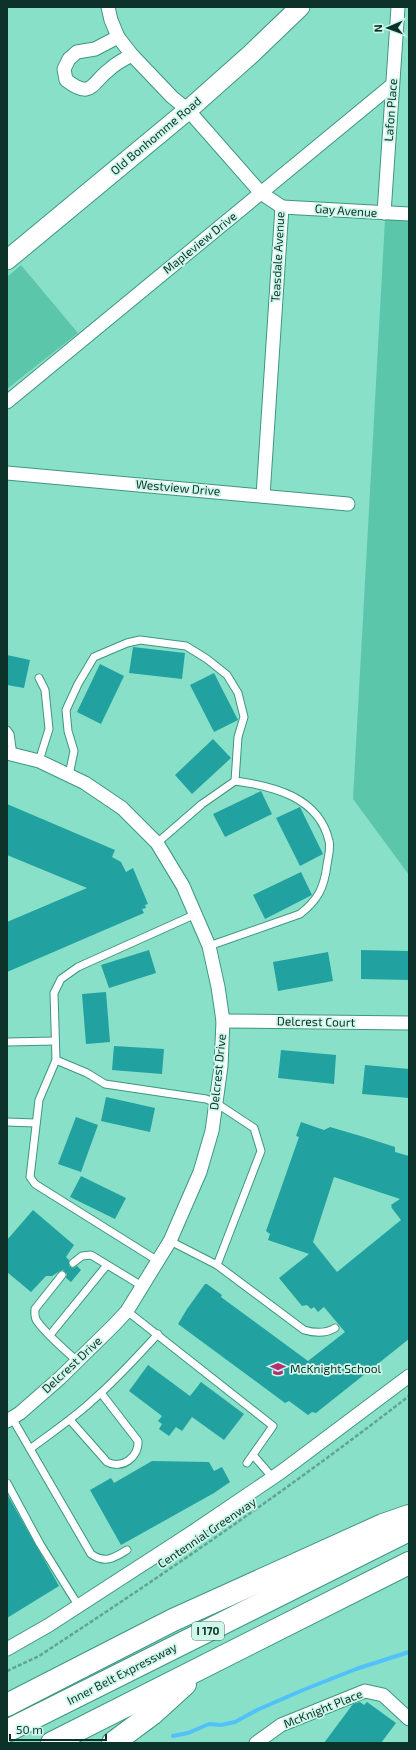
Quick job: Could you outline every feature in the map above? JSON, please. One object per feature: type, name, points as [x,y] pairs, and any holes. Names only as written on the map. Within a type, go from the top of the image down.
[{"type":"highway","points":[[7,1705],[174,1620],[383,1524],[409,1516]]},
{"type":"highway","name":"Inner Belt Expressway","points":[[7,1731],[409,1530]]},
{"type":"highway","name":"I 170","points":[[52,1743],[409,1563]]},
{"type":"highway","points":[[113,1743],[152,1714],[206,1666]]},
{"type":"street","name":"Teasdale Avenue","points":[[108,7],[111,20],[118,37],[132,55],[172,97],[188,110],[261,193],[282,206],[263,496]]},
{"type":"street","name":"Lafon Place","points":[[384,213],[398,7]]},
{"type":"street","name":"Old Bonhomme Road","points":[[7,260],[188,110],[294,9]]},
{"type":"street","points":[[118,37],[95,49],[77,52],[68,59],[64,69],[66,80],[77,88],[84,89],[96,84],[109,69],[132,55]]},
{"type":"street","name":"Mapleview Drive","points":[[7,402],[392,85]]},
{"type":"street","name":"Gay Avenue","points":[[282,206],[409,214]]},
{"type":"street","name":"Westview Drive","points":[[7,472],[348,504]]},
{"type":"street","name":"Delcrest Drive","points":[[9,1419],[20,1413],[77,1361],[126,1311],[170,1241],[200,1172],[212,1131],[221,1066],[223,1021],[218,987],[209,946],[183,886],[157,843],[122,808],[85,783],[39,761],[10,754]]},
{"type":"street","name":"Delcrest Court","points":[[223,1021],[409,1023]]},
{"type":"street","points":[[7,1649],[49,1625],[273,1478],[409,1376]]},
{"type":"street","name":"McKnight Place","points":[[256,1743],[281,1724],[365,1691],[374,1692],[383,1696],[409,1719]]},
{"type":"lane","points":[[69,775],[74,751],[68,731],[66,710],[78,684],[94,657],[127,643],[140,640],[186,646],[207,659],[227,675],[238,693],[244,717],[238,737],[235,781]]},
{"type":"lane","points":[[39,678],[45,690],[49,729],[39,761]]},
{"type":"lane","points":[[7,730],[10,734],[10,754]]},
{"type":"lane","points":[[157,843],[202,804],[235,781],[263,785],[307,804],[321,820],[330,842],[327,868],[321,893],[311,906],[300,914],[209,946]]},
{"type":"lane","points":[[158,1261],[35,1184],[30,1177],[35,1123],[39,1100],[56,1060],[54,993],[61,980],[78,967],[196,914]]},
{"type":"lane","points":[[7,1042],[55,1042]]},
{"type":"lane","points":[[56,1060],[87,1073],[105,1084],[206,1099],[216,1103],[254,1128],[261,1151],[217,1266]]},
{"type":"lane","points":[[7,1122],[35,1123]]},
{"type":"lane","points":[[170,1241],[217,1266],[304,1330],[321,1332],[329,1331],[334,1328]]},
{"type":"lane","points":[[73,1263],[82,1256],[91,1256],[142,1286]]},
{"type":"lane","points":[[50,1334],[107,1266]]},
{"type":"lane","points":[[62,1275],[35,1309],[35,1316],[37,1321],[77,1361]]},
{"type":"lane","points":[[126,1311],[158,1334],[273,1426],[247,1463]]},
{"type":"lane","points":[[30,1448],[70,1420],[101,1393],[124,1371],[158,1334]]},
{"type":"lane","points":[[70,1420],[107,1462],[114,1466],[120,1465],[135,1453],[138,1448],[138,1441],[101,1393]]},
{"type":"lane","points":[[9,1419],[30,1448],[91,1554],[98,1559],[112,1559],[127,1550]]},
{"type":"lane","points":[[253,1455],[273,1478]]},
{"type":"lane","points":[[7,1483],[40,1544],[78,1605]]},
{"type":"path","name":"Centennial Greenway","points":[[7,1671],[39,1656],[218,1537],[283,1492],[409,1396]]},
{"type":"green space","points":[[385,219],[409,220],[409,875],[353,799]]},
{"type":"green space","points":[[21,265],[78,333],[7,389],[7,277]]},
{"type":"building","points":[[133,647],[185,653],[182,679],[129,673]]},
{"type":"building","points":[[7,655],[30,660],[24,688],[7,685]]},
{"type":"building","points":[[100,664],[124,676],[101,724],[77,712]]},
{"type":"building","points":[[214,673],[238,720],[214,732],[190,685]]},
{"type":"building","points":[[213,739],[231,758],[192,794],[175,775]]},
{"type":"building","points":[[261,791],[272,814],[225,837],[213,814]]},
{"type":"building","points":[[7,804],[115,850],[112,857],[121,862],[126,872],[133,868],[148,904],[145,905],[146,908],[142,909],[144,913],[7,972],[7,922],[87,888],[7,855]]},
{"type":"building","points":[[300,807],[323,854],[300,866],[276,818]]},
{"type":"building","points":[[301,872],[312,895],[265,919],[253,895]]},
{"type":"building","points":[[149,950],[156,973],[109,988],[101,965]]},
{"type":"building","points":[[361,950],[409,951],[409,980],[361,979]]},
{"type":"building","points":[[328,952],[333,981],[278,991],[273,962]]},
{"type":"building","points":[[106,992],[110,1042],[86,1044],[82,994]]},
{"type":"building","points":[[114,1046],[164,1049],[162,1074],[112,1070]]},
{"type":"building","points":[[281,1050],[336,1055],[334,1084],[278,1078]]},
{"type":"building","points":[[365,1065],[409,1069],[409,1098],[362,1094]]},
{"type":"building","points":[[106,1097],[155,1108],[150,1132],[101,1121]]},
{"type":"building","points":[[76,1117],[98,1125],[81,1172],[58,1164]]},
{"type":"building","points":[[301,1122],[324,1130],[330,1127],[395,1147],[395,1152],[409,1156],[409,1339],[316,1413],[312,1412],[308,1415],[289,1401],[285,1403],[178,1324],[205,1284],[207,1284],[222,1295],[221,1297],[308,1361],[345,1332],[324,1307],[318,1312],[314,1307],[311,1309],[307,1305],[302,1306],[279,1278],[309,1254],[268,1240],[270,1234],[266,1231],[299,1137],[296,1136]],"holes":[[[334,1177],[400,1199],[391,1205],[391,1207],[401,1220],[337,1272],[313,1242]]]},
{"type":"building","points":[[81,1176],[126,1198],[115,1219],[70,1197]]},
{"type":"building","points":[[33,1210],[74,1245],[66,1257],[69,1260],[69,1266],[73,1268],[77,1266],[81,1270],[71,1282],[66,1278],[67,1274],[63,1270],[52,1276],[46,1276],[31,1292],[7,1272],[7,1240]]},
{"type":"building","points":[[148,1365],[190,1396],[201,1382],[244,1414],[224,1440],[192,1417],[182,1431],[176,1427],[169,1436],[159,1429],[162,1424],[158,1421],[162,1416],[129,1391]]},
{"type":"building","points":[[152,1461],[209,1462],[214,1471],[222,1467],[230,1482],[214,1493],[121,1545],[90,1490],[111,1478],[114,1483]]},
{"type":"building","points":[[7,1494],[59,1586],[7,1618]]},
{"type":"building","points":[[360,1702],[364,1705],[367,1702],[396,1723],[381,1743],[324,1743],[353,1704]]},
{"type":"waterway","points":[[173,1736],[188,1733],[209,1724],[221,1725],[235,1722],[257,1710],[303,1690],[356,1669],[409,1652]]},
{"type":"place","name":"McKnight School","points":[[278,1369]]}]
